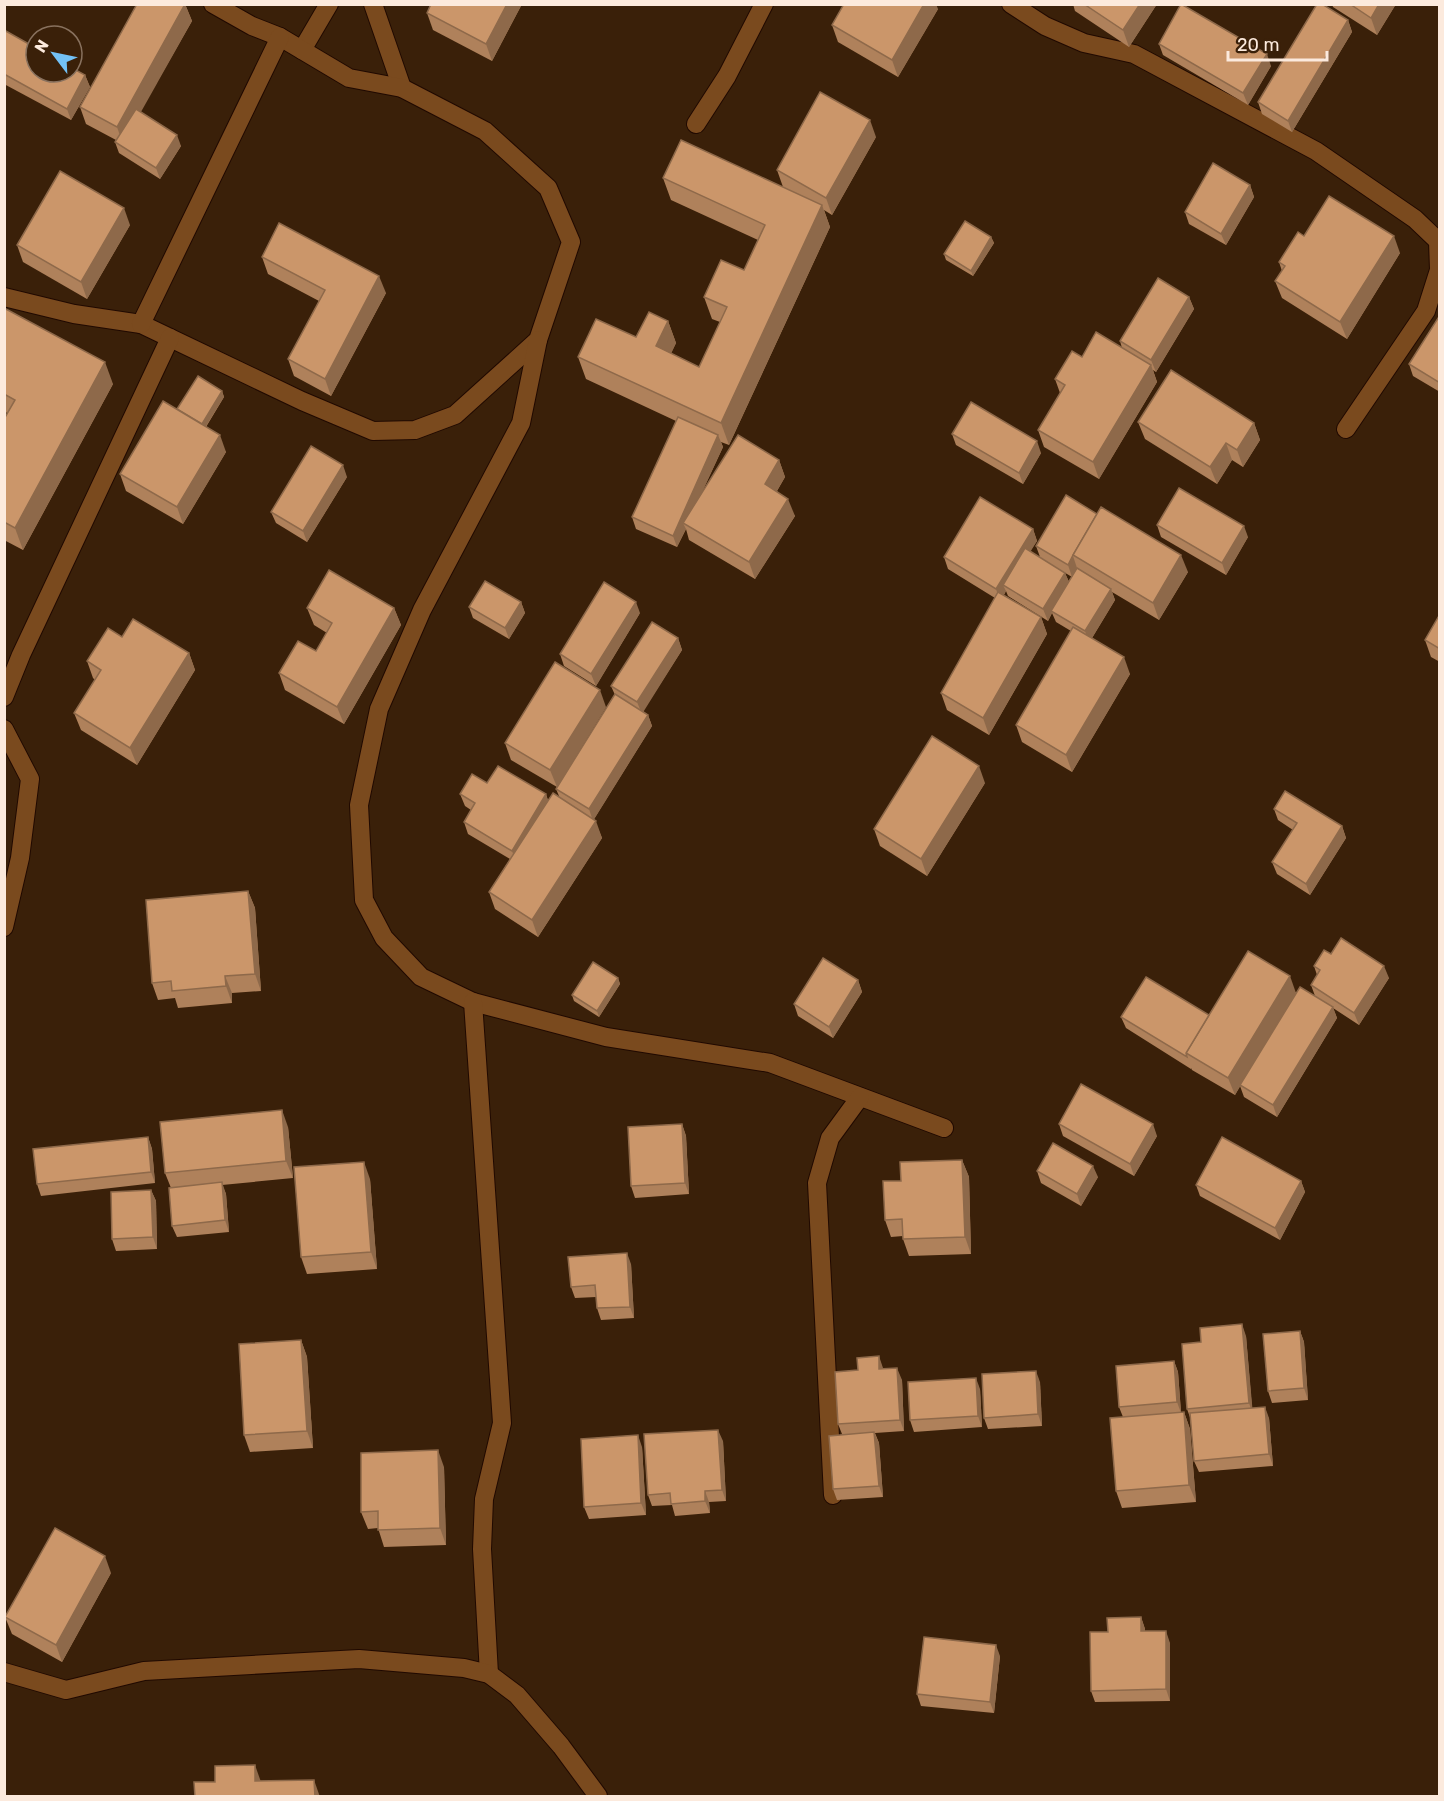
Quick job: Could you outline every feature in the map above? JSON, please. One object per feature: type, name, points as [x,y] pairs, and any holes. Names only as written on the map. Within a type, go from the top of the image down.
[{"type":"street","points":[[213,4],[252,26],[280,37],[349,78],[402,88],[485,131],[548,188],[571,242],[538,340],[521,423],[422,610],[379,709],[359,805],[364,900],[384,938],[421,977],[473,1002],[606,1037],[770,1063],[944,1128]]},
{"type":"street","points":[[302,50],[328,4]]},
{"type":"street","points":[[373,4],[402,88]]},
{"type":"street","points":[[696,124],[727,76],[764,4]]},
{"type":"street","points":[[1011,4],[1045,26],[1084,43],[1134,54],[1316,151],[1415,219],[1438,241],[1439,270],[1426,310],[1346,429]]},
{"type":"street","points":[[141,324],[280,37]]},
{"type":"street","points":[[4,297],[74,314],[141,324],[302,401],[373,431],[415,430],[455,415],[538,340]]},
{"type":"street","points":[[4,697],[21,655],[170,338]]},
{"type":"street","points":[[4,729],[30,779],[20,858],[4,927]]},
{"type":"street","points":[[473,1002],[502,1423],[484,1499],[482,1549],[489,1674]]},
{"type":"street","points":[[833,1495],[817,1184],[830,1138],[860,1097]]},
{"type":"street","points":[[4,1672],[66,1690],[144,1671],[359,1659],[464,1668],[489,1674],[517,1695],[561,1746],[598,1797]]},
{"type":"building","points":[[137,4],[185,4],[117,127],[80,107]]},
{"type":"building","points":[[431,4],[507,4],[486,44],[427,13]]},
{"type":"building","points":[[844,4],[924,4],[892,60],[832,25]]},
{"type":"building","points":[[1084,4],[1140,4],[1123,30]]},
{"type":"building","points":[[1181,4],[1267,54],[1243,93],[1159,44]]},
{"type":"building","points":[[1317,4],[1322,4],[1348,20],[1288,121],[1258,102]]},
{"type":"building","points":[[1350,4],[1379,4],[1371,18]]},
{"type":"building","points":[[4,30],[24,41],[24,84],[80,84],[67,109],[4,74]]},
{"type":"building","points":[[820,92],[870,120],[826,198],[777,170]]},
{"type":"building","points":[[136,109],[177,135],[156,168],[115,142]]},
{"type":"building","points":[[681,140],[822,205],[721,423],[578,357],[596,319],[636,337],[649,312],[668,321],[656,346],[699,367],[727,307],[704,297],[721,260],[744,270],[765,225],[663,178]]},
{"type":"building","points":[[1213,163],[1250,185],[1221,234],[1185,212]]},
{"type":"building","points":[[60,171],[124,208],[81,282],[17,245]]},
{"type":"building","points":[[1329,196],[1394,236],[1340,322],[1275,281],[1285,266],[1279,262],[1298,232],[1304,236]]},
{"type":"building","points":[[965,221],[991,237],[971,271],[944,254]]},
{"type":"building","points":[[279,223],[379,276],[325,379],[288,359],[325,290],[262,257]]},
{"type":"building","points":[[1158,278],[1189,297],[1151,360],[1120,341]]},
{"type":"building","points":[[4,308],[105,362],[15,528],[4,522],[4,419],[15,400],[4,394]]},
{"type":"building","points":[[1440,315],[1440,383],[1409,364]]},
{"type":"building","points":[[1096,332],[1151,365],[1093,462],[1038,430],[1065,385],[1055,379],[1072,351],[1082,357]]},
{"type":"building","points":[[1171,370],[1254,423],[1237,450],[1226,443],[1210,467],[1138,422]]},
{"type":"building","points":[[198,376],[222,391],[202,424],[177,409]]},
{"type":"building","points":[[163,401],[220,435],[177,507],[120,474]]},
{"type":"building","points":[[971,402],[1037,441],[1019,473],[952,434]]},
{"type":"building","points":[[678,417],[718,435],[673,536],[632,517]]},
{"type":"building","points":[[738,435],[779,460],[765,484],[788,499],[749,562],[683,523]]},
{"type":"building","points":[[311,446],[343,465],[303,531],[271,512]]},
{"type":"building","points":[[1179,488],[1244,526],[1222,563],[1157,525]]},
{"type":"building","points":[[1066,495],[1097,514],[1068,565],[1036,546]]},
{"type":"building","points":[[980,497],[1033,529],[996,589],[944,557]]},
{"type":"building","points":[[1101,507],[1181,555],[1153,603],[1073,555]]},
{"type":"building","points":[[1025,548],[1065,573],[1043,609],[1003,585]]},
{"type":"building","points":[[1077,568],[1111,589],[1085,631],[1051,611]]},
{"type":"building","points":[[329,570],[394,608],[337,707],[279,673],[298,641],[316,651],[332,623],[307,608]]},
{"type":"building","points":[[485,581],[521,602],[505,628],[469,607]]},
{"type":"building","points":[[604,582],[636,602],[591,674],[560,654]]},
{"type":"building","points":[[998,592],[1041,617],[983,718],[941,693]]},
{"type":"building","points":[[1440,614],[1440,649],[1425,640]]},
{"type":"building","points":[[133,619],[189,653],[130,748],[74,713],[101,670],[87,661],[108,628],[122,637]]},
{"type":"building","points":[[652,622],[678,638],[637,702],[611,686]]},
{"type":"building","points":[[1073,627],[1124,657],[1066,755],[1016,725]]},
{"type":"building","points":[[555,662],[600,690],[550,770],[505,743]]},
{"type":"building","points":[[615,694],[648,715],[589,809],[556,789]]},
{"type":"building","points":[[932,736],[979,766],[921,859],[874,829]]},
{"type":"building","points":[[498,766],[546,794],[512,851],[464,822],[475,803],[460,794],[472,774],[487,783]]},
{"type":"building","points":[[1285,791],[1342,826],[1306,884],[1272,862],[1297,823],[1274,809]]},
{"type":"building","points":[[553,793],[596,821],[532,920],[489,892]]},
{"type":"building","points":[[248,891],[255,974],[225,976],[226,986],[172,991],[171,981],[152,983],[146,900]]},
{"type":"building","points":[[1341,938],[1384,966],[1354,1013],[1311,985],[1320,970],[1314,966],[1324,950],[1331,954]]},
{"type":"building","points":[[1248,951],[1290,976],[1228,1078],[1186,1053]]},
{"type":"building","points":[[823,958],[858,980],[829,1027],[794,1004]]},
{"type":"building","points":[[593,962],[618,978],[597,1011],[572,995]]},
{"type":"building","points":[[1146,977],[1209,1015],[1186,1053],[1187,1057],[1121,1017]]},
{"type":"building","points":[[1300,987],[1333,1007],[1273,1105],[1240,1085]]},
{"type":"building","points":[[1081,1084],[1153,1124],[1130,1164],[1059,1124]]},
{"type":"building","points":[[282,1110],[286,1161],[165,1173],[160,1122]]},
{"type":"building","points":[[682,1124],[685,1183],[631,1186],[628,1127]]},
{"type":"building","points":[[148,1137],[151,1172],[37,1184],[33,1149]]},
{"type":"building","points":[[1222,1137],[1301,1181],[1275,1228],[1196,1185]]},
{"type":"building","points":[[1053,1143],[1093,1166],[1077,1194],[1037,1171]]},
{"type":"building","points":[[962,1160],[965,1237],[903,1239],[902,1219],[885,1220],[883,1181],[901,1181],[900,1162]]},
{"type":"building","points":[[364,1162],[371,1252],[301,1257],[294,1167]]},
{"type":"building","points":[[222,1182],[225,1220],[172,1226],[169,1188]]},
{"type":"building","points":[[151,1190],[153,1237],[112,1239],[111,1192]]},
{"type":"building","points":[[627,1253],[630,1307],[597,1308],[595,1285],[571,1287],[568,1257]]},
{"type":"building","points":[[1242,1324],[1249,1403],[1187,1409],[1182,1344],[1201,1342],[1200,1328]]},
{"type":"building","points":[[1300,1331],[1304,1388],[1268,1391],[1263,1334]]},
{"type":"building","points":[[301,1340],[307,1431],[244,1435],[239,1344]]},
{"type":"building","points":[[879,1356],[879,1369],[897,1368],[900,1420],[838,1424],[835,1372],[858,1370],[857,1358]]},
{"type":"building","points":[[1174,1361],[1177,1402],[1119,1407],[1116,1366]]},
{"type":"building","points":[[1036,1371],[1038,1414],[984,1418],[982,1374]]},
{"type":"building","points":[[976,1378],[978,1416],[910,1420],[908,1382]]},
{"type":"building","points":[[1265,1407],[1269,1454],[1194,1461],[1190,1413]]},
{"type":"building","points":[[1184,1412],[1189,1485],[1116,1491],[1110,1418]]},
{"type":"building","points":[[718,1430],[722,1490],[705,1491],[705,1501],[671,1504],[670,1493],[648,1495],[644,1434]]},
{"type":"building","points":[[874,1432],[879,1486],[833,1489],[829,1436]]},
{"type":"building","points":[[638,1435],[641,1503],[584,1507],[581,1439]]},
{"type":"building","points":[[438,1450],[440,1528],[378,1530],[378,1511],[361,1512],[361,1453]]},
{"type":"building","points":[[55,1528],[105,1556],[56,1645],[5,1617]]},
{"type":"building","points":[[1141,1617],[1141,1631],[1166,1631],[1166,1689],[1091,1691],[1090,1632],[1108,1632],[1107,1618]]},
{"type":"building","points":[[924,1637],[996,1645],[990,1702],[917,1694]]},
{"type":"building","points":[[255,1765],[255,1781],[314,1780],[315,1797],[195,1797],[194,1782],[215,1782],[215,1766]]}]
